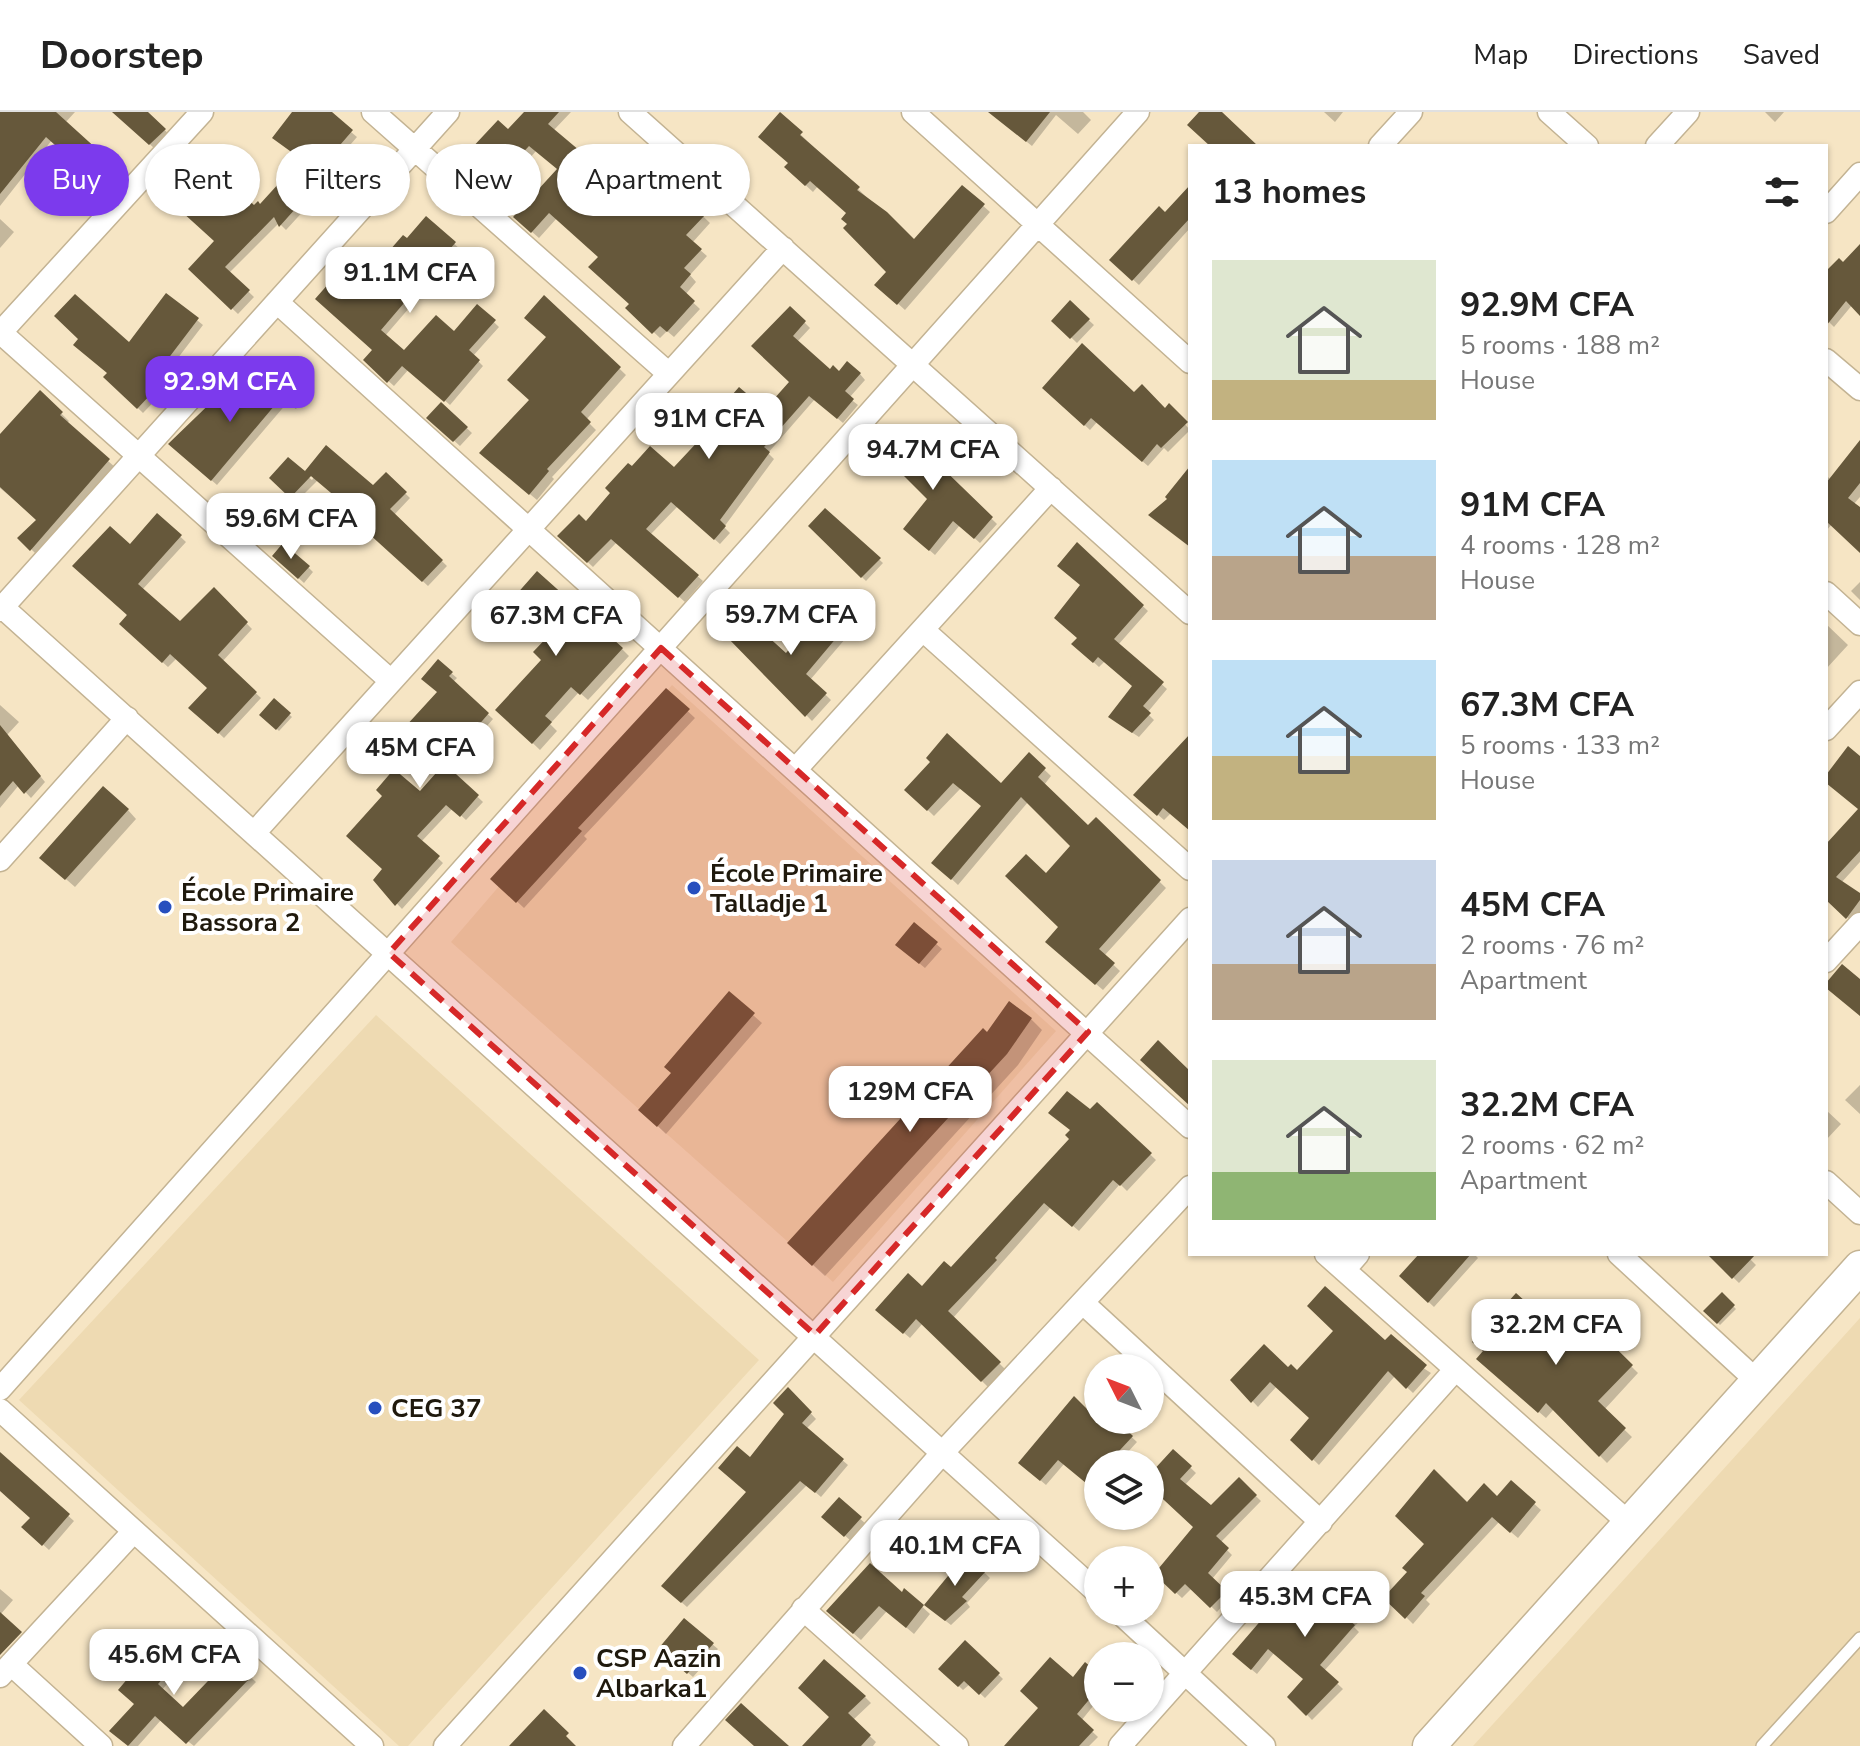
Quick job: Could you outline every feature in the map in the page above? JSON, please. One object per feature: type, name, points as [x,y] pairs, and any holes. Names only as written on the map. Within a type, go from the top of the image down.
[{"type":"street","points":[[202,112],[0,332],[391,681]]},
{"type":"street","points":[[373,112],[669,374]]},
{"type":"street","points":[[448,112],[1,607],[815,1335],[1084,1580]]},
{"type":"street","points":[[630,112],[1188,611]]},
{"type":"street","points":[[913,112],[1188,358]]},
{"type":"street","points":[[0,1389],[1138,112]]},
{"type":"street","points":[[1382,144],[1411,112]]},
{"type":"street","points":[[1549,112],[1585,144]]},
{"type":"street","points":[[1659,144],[1688,112]]},
{"type":"street","points":[[1828,210],[1860,174]]},
{"type":"street","points":[[254,833],[783,248]]},
{"type":"street","points":[[277,302],[1188,1125]]},
{"type":"street","points":[[1828,362],[1860,389]]},
{"type":"street","points":[[796,769],[1051,488]]},
{"type":"street","points":[[1828,595],[1860,624]]},
{"type":"street","points":[[923,630],[1188,867]]},
{"type":"street","points":[[1828,727],[1860,692]]},
{"type":"street","points":[[0,860],[127,718]]},
{"type":"street","points":[[445,1746],[1188,921]]},
{"type":"street","points":[[1828,959],[1860,924]]},
{"type":"street","points":[[1828,1184],[1860,1213]]},
{"type":"street","points":[[684,1746],[944,1451],[1188,1189]]},
{"type":"street","points":[[1621,1256],[1757,1381]]},
{"type":"street","points":[[1351,1262],[1455,1370],[1629,1523]]},
{"type":"street","points":[[1429,1746],[1860,1267]]},
{"type":"street","points":[[1083,1303],[1321,1522]]},
{"type":"street","points":[[1120,1746],[1455,1370]]},
{"type":"street","points":[[0,1410],[372,1746]]},
{"type":"street","points":[[101,1746],[6,1670],[134,1531]]},
{"type":"street","points":[[803,1609],[957,1746]]},
{"type":"street","points":[[1134,1626],[1264,1746]]},
{"type":"lane","points":[[1762,1746],[1860,1638]]},
{"type":"highlighted area","points":[[661,648],[1088,1032],[815,1335],[389,953]]},
{"type":"shaded area","points":[[672,685],[1056,1031],[833,1282],[451,942]]},
{"type":"shaded area","points":[[376,1015],[759,1360],[408,1746],[399,1746],[19,1400]]},
{"type":"shaded area","points":[[1860,1318],[1860,1746],[1473,1746],[1562,1648]]},
{"type":"building","points":[[0,112],[56,112],[91,144],[54,144],[46,137],[40,144],[24,144],[24,164],[0,194]]},
{"type":"building","points":[[112,112],[148,112],[166,129],[148,144]]},
{"type":"building","points":[[292,112],[332,112],[353,130],[341,144],[280,144],[272,138]]},
{"type":"building","points":[[524,112],[559,112],[548,124],[572,144],[557,144],[557,169],[541,156],[541,144],[476,144],[498,120],[508,129]]},
{"type":"building","points":[[780,112],[803,132],[800,135],[860,187],[857,190],[887,212],[914,239],[962,185],[985,204],[897,305],[874,285],[886,272],[843,228],[847,224],[841,219],[846,213],[810,181],[805,186],[784,167],[788,163],[758,137]]},
{"type":"building","points":[[988,112],[1050,112],[1026,142]]},
{"type":"building","points":[[1199,112],[1222,112],[1256,144],[1208,144],[1187,125]]},
{"type":"building","points":[[557,169],[557,216],[704,216],[686,235],[702,249],[684,268],[691,274],[680,287],[695,301],[667,332],[660,326],[652,334],[625,308],[629,304],[588,267],[598,257],[549,213],[531,233],[513,217],[541,216],[541,186]]},
{"type":"building","points":[[276,186],[276,216],[289,216],[279,227],[274,217],[225,267],[250,290],[231,310],[188,269],[214,241],[186,216],[260,216],[260,204]]},
{"type":"building","points":[[1188,187],[1188,220],[1132,281],[1109,260],[1159,206],[1165,212]]},
{"type":"building","points":[[426,216],[456,242],[381,330],[404,350],[436,315],[454,331],[477,304],[496,320],[469,350],[480,360],[444,402],[402,366],[387,383],[363,360],[372,350],[315,299],[330,282],[348,298],[403,235],[407,238]]},
{"type":"building","points":[[1860,244],[1860,316],[1846,301],[1828,324],[1828,269],[1839,258],[1843,262]]},
{"type":"building","points":[[166,293],[199,318],[158,372],[165,379],[137,409],[103,377],[107,373],[73,345],[78,339],[54,316],[75,294],[129,342]]},
{"type":"building","points":[[544,295],[621,367],[581,412],[591,422],[547,469],[549,471],[529,495],[479,453],[529,400],[507,380],[546,337],[524,318]]},
{"type":"building","points":[[1070,300],[1090,319],[1070,339],[1051,321]]},
{"type":"building","points":[[790,306],[806,321],[793,336],[830,369],[833,365],[839,371],[847,361],[861,373],[845,391],[854,399],[837,419],[809,396],[764,447],[770,452],[720,520],[726,526],[714,540],[671,502],[646,529],[699,575],[678,598],[611,539],[587,563],[557,536],[579,514],[586,521],[610,493],[605,488],[628,463],[632,466],[650,446],[674,467],[703,436],[690,420],[708,400],[719,410],[739,387],[765,409],[789,382],[751,346]]},
{"type":"building","points":[[1082,343],[1134,392],[1142,384],[1165,408],[1169,403],[1188,422],[1161,448],[1157,444],[1142,462],[1091,418],[1084,426],[1042,388]]},
{"type":"building","points":[[279,368],[304,384],[290,405],[280,399],[211,481],[168,444],[225,389],[235,397],[245,387],[259,399]]},
{"type":"building","points":[[40,390],[63,412],[60,415],[110,459],[30,551],[17,538],[36,520],[0,487],[0,434]]},
{"type":"building","points":[[441,402],[468,427],[453,442],[426,418]]},
{"type":"building","points":[[898,425],[993,517],[974,539],[953,521],[929,551],[903,529],[927,499],[877,449]]},
{"type":"building","points":[[1860,440],[1860,483],[1848,498],[1860,507],[1860,553],[1828,523],[1828,480]]},
{"type":"building","points":[[326,445],[373,485],[386,472],[407,492],[390,509],[443,560],[422,582],[346,513],[350,509],[305,471]]},
{"type":"building","points":[[288,457],[311,476],[290,498],[269,478]]},
{"type":"building","points":[[1188,468],[1188,545],[1148,515],[1167,499],[1165,497]]},
{"type":"building","points":[[825,508],[881,558],[861,578],[808,526]]},
{"type":"building","points":[[157,513],[182,535],[138,584],[180,621],[214,587],[248,622],[218,655],[257,692],[218,734],[188,708],[207,688],[170,654],[162,663],[119,624],[127,615],[72,566],[110,526],[130,544]]},
{"type":"building","points":[[1077,542],[1144,605],[1114,639],[1164,682],[1143,706],[1151,713],[1132,733],[1108,717],[1132,686],[1098,657],[1093,663],[1071,644],[1077,638],[1054,618],[1080,585],[1057,566]]},
{"type":"building","points":[[283,543],[310,566],[298,579],[272,556]]},
{"type":"building","points":[[537,571],[623,648],[580,695],[571,687],[545,716],[552,722],[532,744],[495,710],[541,660],[533,652],[554,630],[515,596]]},
{"type":"building","points":[[826,605],[848,624],[806,674],[827,693],[805,717],[726,636],[745,616],[786,653]]},
{"type":"building","points":[[438,659],[453,672],[449,676],[489,713],[445,764],[479,795],[460,817],[446,805],[417,836],[440,856],[395,906],[373,880],[382,869],[346,836],[382,796],[376,790],[394,769],[420,791],[444,764],[404,728],[437,692],[421,679]]},
{"type":"building","points":[[666,688],[690,709],[578,828],[582,831],[516,903],[490,879]]},
{"type":"building","points":[[274,698],[291,713],[276,730],[259,715]]},
{"type":"building","points":[[0,725],[41,776],[24,794],[13,781],[0,796]]},
{"type":"building","points":[[947,733],[1001,783],[1029,752],[1046,768],[1038,777],[1088,825],[1096,817],[1161,880],[1099,949],[1115,963],[1095,985],[1045,942],[1058,927],[1005,876],[1026,854],[1046,873],[1070,846],[1021,797],[951,880],[931,863],[981,806],[953,783],[927,811],[904,790],[930,762],[926,758]]},
{"type":"building","points":[[1188,736],[1188,829],[1163,808],[1157,816],[1133,795]]},
{"type":"building","points":[[1848,746],[1860,756],[1860,851],[1836,877],[1860,893],[1860,900],[1846,919],[1828,902],[1828,842],[1858,809],[1828,785],[1828,772]]},
{"type":"building","points":[[103,786],[129,809],[65,880],[39,858]]},
{"type":"building","points":[[914,922],[938,942],[919,964],[895,945]]},
{"type":"building","points":[[1842,964],[1860,979],[1860,1016],[1828,990],[1828,981]]},
{"type":"building","points":[[729,991],[755,1013],[657,1127],[638,1110],[671,1073],[664,1067]]},
{"type":"building","points":[[1009,1001],[1032,1018],[1007,1054],[812,1266],[787,1243],[983,1028],[987,1032]]},
{"type":"building","points":[[1158,1040],[1188,1069],[1188,1104],[1140,1060]]},
{"type":"building","points":[[1067,1091],[1090,1109],[1097,1102],[1152,1153],[1120,1186],[1113,1180],[1072,1227],[1044,1203],[995,1258],[997,1260],[948,1311],[1001,1362],[981,1382],[916,1319],[903,1334],[875,1310],[908,1273],[922,1286],[944,1261],[951,1267],[1069,1139],[1065,1135],[1070,1130],[1048,1113]]},
{"type":"building","points":[[1417,1256],[1469,1256],[1428,1303],[1399,1276]]},
{"type":"building","points":[[1709,1256],[1754,1256],[1732,1279]]},
{"type":"building","points":[[1325,1286],[1385,1340],[1391,1334],[1427,1365],[1406,1389],[1388,1371],[1312,1461],[1290,1440],[1309,1418],[1270,1382],[1251,1403],[1230,1380],[1264,1344],[1288,1367],[1291,1364],[1297,1370],[1333,1331],[1307,1306]]},
{"type":"building","points":[[1722,1292],[1735,1305],[1717,1324],[1703,1311]]},
{"type":"building","points":[[1516,1293],[1554,1327],[1573,1306],[1633,1365],[1598,1401],[1626,1428],[1599,1457],[1546,1403],[1538,1413],[1476,1359],[1483,1351],[1472,1342]]},
{"type":"building","points":[[788,1387],[812,1412],[802,1423],[844,1459],[815,1493],[800,1481],[681,1603],[661,1586],[746,1492],[718,1468],[737,1446],[750,1457],[784,1414],[773,1403]]},
{"type":"building","points":[[1074,1396],[1084,1406],[1084,1434],[1133,1436],[1120,1450],[1084,1450],[1084,1481],[1058,1460],[1040,1481],[1018,1463]]},
{"type":"building","points":[[1173,1449],[1192,1466],[1180,1479],[1211,1505],[1239,1477],[1257,1495],[1216,1536],[1229,1548],[1208,1573],[1227,1591],[1210,1608],[1185,1584],[1175,1594],[1164,1584],[1164,1562],[1193,1527],[1164,1500],[1164,1459]]},
{"type":"building","points":[[0,1452],[70,1514],[42,1546],[21,1527],[30,1518],[0,1491]]},
{"type":"building","points":[[1434,1469],[1467,1502],[1484,1483],[1497,1496],[1511,1480],[1536,1502],[1510,1533],[1492,1517],[1421,1593],[1425,1596],[1405,1619],[1383,1598],[1407,1572],[1402,1568],[1424,1544],[1395,1516]]},
{"type":"building","points":[[839,1497],[862,1517],[844,1537],[821,1517]]},
{"type":"building","points":[[967,1553],[986,1571],[962,1597],[967,1601],[945,1621],[924,1605]]},
{"type":"building","points":[[870,1563],[902,1592],[904,1588],[924,1605],[906,1628],[879,1606],[853,1634],[826,1611]]},
{"type":"building","points":[[1353,1573],[1375,1594],[1350,1621],[1355,1625],[1320,1665],[1339,1682],[1306,1716],[1287,1697],[1303,1679],[1268,1649],[1251,1670],[1232,1654],[1263,1618],[1258,1612],[1278,1590],[1310,1620]]},
{"type":"building","points":[[0,1612],[22,1632],[0,1655]]},
{"type":"building","points":[[684,1618],[714,1643],[687,1674],[658,1649]]},
{"type":"building","points":[[160,1640],[181,1658],[158,1684],[183,1707],[231,1657],[252,1676],[186,1744],[155,1716],[128,1746],[109,1731],[134,1704],[118,1690]]},
{"type":"building","points":[[965,1640],[1000,1673],[979,1695],[964,1681],[958,1687],[938,1669]]},
{"type":"building","points":[[1050,1657],[1073,1677],[1084,1663],[1084,1706],[1077,1714],[1094,1730],[1079,1746],[1004,1746],[1038,1708],[1020,1691]]},
{"type":"building","points":[[824,1659],[866,1696],[848,1713],[871,1735],[861,1746],[802,1746],[829,1717],[798,1688]]},
{"type":"building","points":[[741,1703],[789,1746],[754,1746],[725,1720]]},
{"type":"building","points":[[544,1709],[569,1733],[566,1736],[576,1746],[509,1746]]},
{"type":"place","name":"École Primaire Talladje 1","points":[[694,888]]},
{"type":"place","name":"École Primaire Bassora 2","points":[[165,907]]},
{"type":"place","name":"CEG 37","points":[[375,1408]]},
{"type":"place","name":"CSP Aazin Albarka1","points":[[580,1673]]}]
